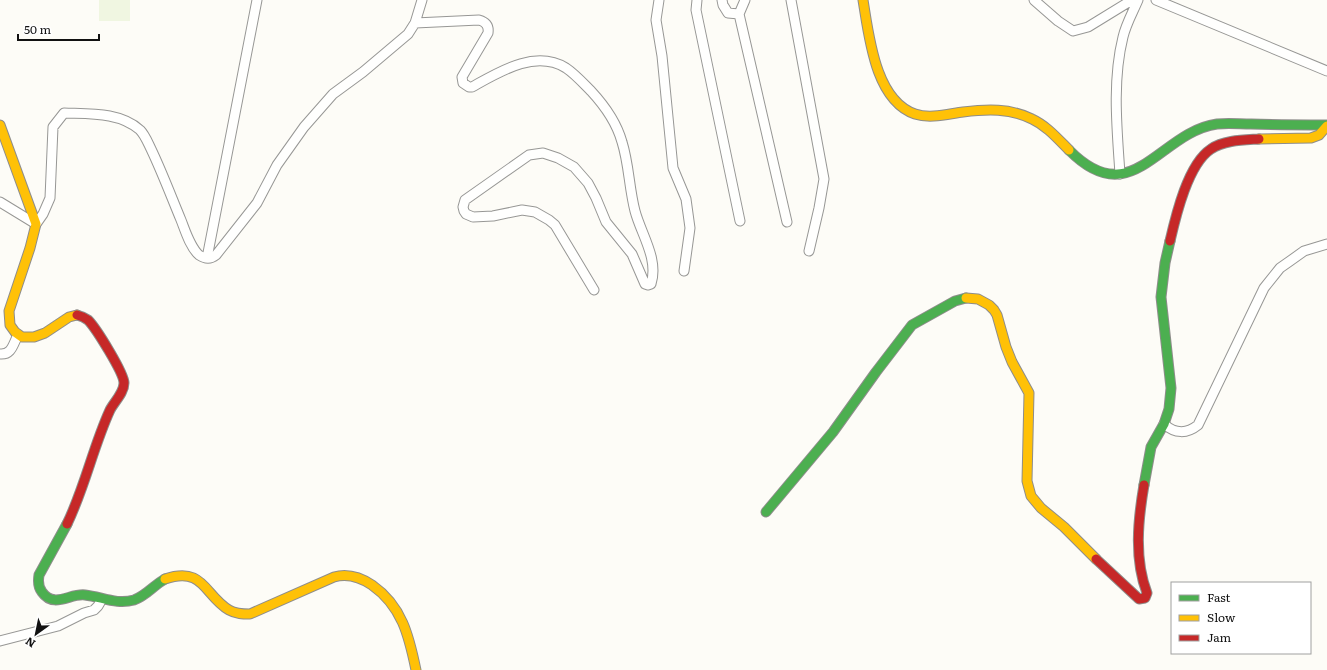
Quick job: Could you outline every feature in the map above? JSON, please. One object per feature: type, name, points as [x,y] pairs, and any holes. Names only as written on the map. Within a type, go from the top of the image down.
[{"type":"street","points":[[207,258],[257,0]]},
{"type":"street","points":[[416,670],[404,623],[396,606],[375,586],[356,576],[345,574],[334,577],[250,614],[234,613],[225,608],[209,589],[202,583],[188,576],[165,578],[152,587],[146,594],[131,601],[116,602],[81,594],[75,594],[61,600],[51,599],[43,594],[40,589],[38,579],[40,573],[58,542],[80,495],[110,409],[123,390],[124,378],[91,324],[82,316],[69,316],[45,333],[34,338],[22,337],[18,335],[10,325],[9,311],[30,248],[36,224],[43,214],[50,198],[53,127],[64,113],[111,116],[132,124],[142,131],[187,235],[200,255],[207,258],[212,258],[257,203],[277,166],[304,127],[333,94],[363,72],[408,34],[415,23],[422,0]]},
{"type":"street","points":[[659,0],[656,20],[662,56],[673,168],[686,199],[690,228],[684,271]]},
{"type":"street","points":[[697,0],[696,10],[740,221]]},
{"type":"street","points":[[722,0],[728,13],[740,14]]},
{"type":"street","points":[[744,0],[740,14],[787,222]]},
{"type":"street","points":[[790,0],[824,179],[809,251]]},
{"type":"street","points":[[863,0],[873,53],[881,78],[888,91],[904,108],[914,114],[929,116],[989,109],[1005,110],[1020,114],[1045,127],[1078,159],[1090,168],[1103,174],[1120,174],[1131,171],[1184,137],[1201,129],[1217,124],[1327,125]]},
{"type":"street","points":[[1034,0],[1058,21],[1073,31],[1088,27],[1132,0]]},
{"type":"street","points":[[1120,174],[1117,123],[1118,63],[1123,35],[1138,0]]},
{"type":"street","points":[[1156,0],[1327,71]]},
{"type":"street","points":[[415,23],[480,20],[486,24],[488,27],[488,33],[462,77],[463,83],[469,87],[501,71],[518,65],[536,62],[549,62],[560,65],[570,71],[595,95],[603,106],[623,143],[635,212],[651,258],[653,277],[651,284],[645,284],[637,264],[626,245],[606,222],[588,183],[574,167],[558,158],[543,153],[529,155],[465,200],[463,207],[466,214],[473,217],[494,216],[522,210],[535,212],[542,215],[554,225],[594,290]]},
{"type":"street","points":[[0,125],[36,224]]},
{"type":"street","points":[[766,512],[791,484],[832,432],[912,325],[955,301],[966,298],[978,299],[989,305],[997,315],[1012,362],[1029,393],[1027,481],[1033,500],[1066,529],[1126,588],[1139,599],[1144,599],[1147,593],[1142,580],[1138,544],[1140,507],[1148,458],[1151,447],[1164,424],[1169,409],[1171,388],[1161,297],[1161,282],[1184,192],[1191,174],[1202,157],[1211,149],[1231,142],[1254,139],[1316,138],[1322,133],[1327,125]]},
{"type":"street","points":[[0,202],[36,224]]},
{"type":"street","points":[[1164,424],[1173,431],[1183,432],[1198,425],[1264,288],[1280,268],[1304,251],[1327,244]]},
{"type":"street","points":[[0,354],[6,354],[11,350],[18,335]]},
{"type":"street","points":[[0,640],[58,626],[84,613],[94,610],[102,599]]},
{"type":"green space","points":[[99,0],[130,0],[130,21],[99,21]]},
{"type":"traffic: fast","points":[[1069,150],[1091,168],[1111,174],[1128,172],[1145,164],[1178,140],[1197,130],[1217,124],[1327,125]]},
{"type":"traffic: fast","points":[[1144,485],[1151,447],[1164,424],[1169,409],[1171,388],[1161,297],[1165,263],[1170,241]]},
{"type":"traffic: fast","points":[[766,512],[833,432],[912,325],[955,301],[966,298]]},
{"type":"traffic: fast","points":[[67,524],[39,575],[38,582],[40,588],[47,597],[57,600],[85,595],[122,602],[134,600],[142,596],[165,579]]},
{"type":"traffic: slow","points":[[863,0],[876,65],[891,95],[902,107],[915,114],[927,116],[939,116],[981,110],[1007,111],[1024,115],[1043,125],[1069,150]]},
{"type":"traffic: slow","points":[[0,125],[36,224],[30,248],[9,311],[10,325],[15,332],[22,337],[34,337],[45,333],[69,317],[77,315]]},
{"type":"traffic: slow","points":[[1259,139],[1311,138],[1319,135],[1327,126]]},
{"type":"traffic: slow","points":[[966,298],[978,299],[989,305],[994,310],[1012,362],[1029,393],[1027,481],[1031,496],[1041,508],[1064,527],[1096,559]]},
{"type":"traffic: slow","points":[[165,579],[178,576],[188,576],[196,579],[229,610],[242,614],[250,614],[334,577],[344,575],[358,578],[372,585],[391,602],[403,623],[416,670]]},
{"type":"traffic: jam","points":[[1170,241],[1184,191],[1196,166],[1203,156],[1211,149],[1222,144],[1234,141],[1259,139]]},
{"type":"traffic: jam","points":[[67,524],[79,496],[104,424],[110,410],[124,387],[120,370],[97,332],[88,320],[77,315]]},
{"type":"traffic: jam","points":[[1096,559],[1139,599],[1145,598],[1147,593],[1140,567],[1138,539],[1144,485]]}]
